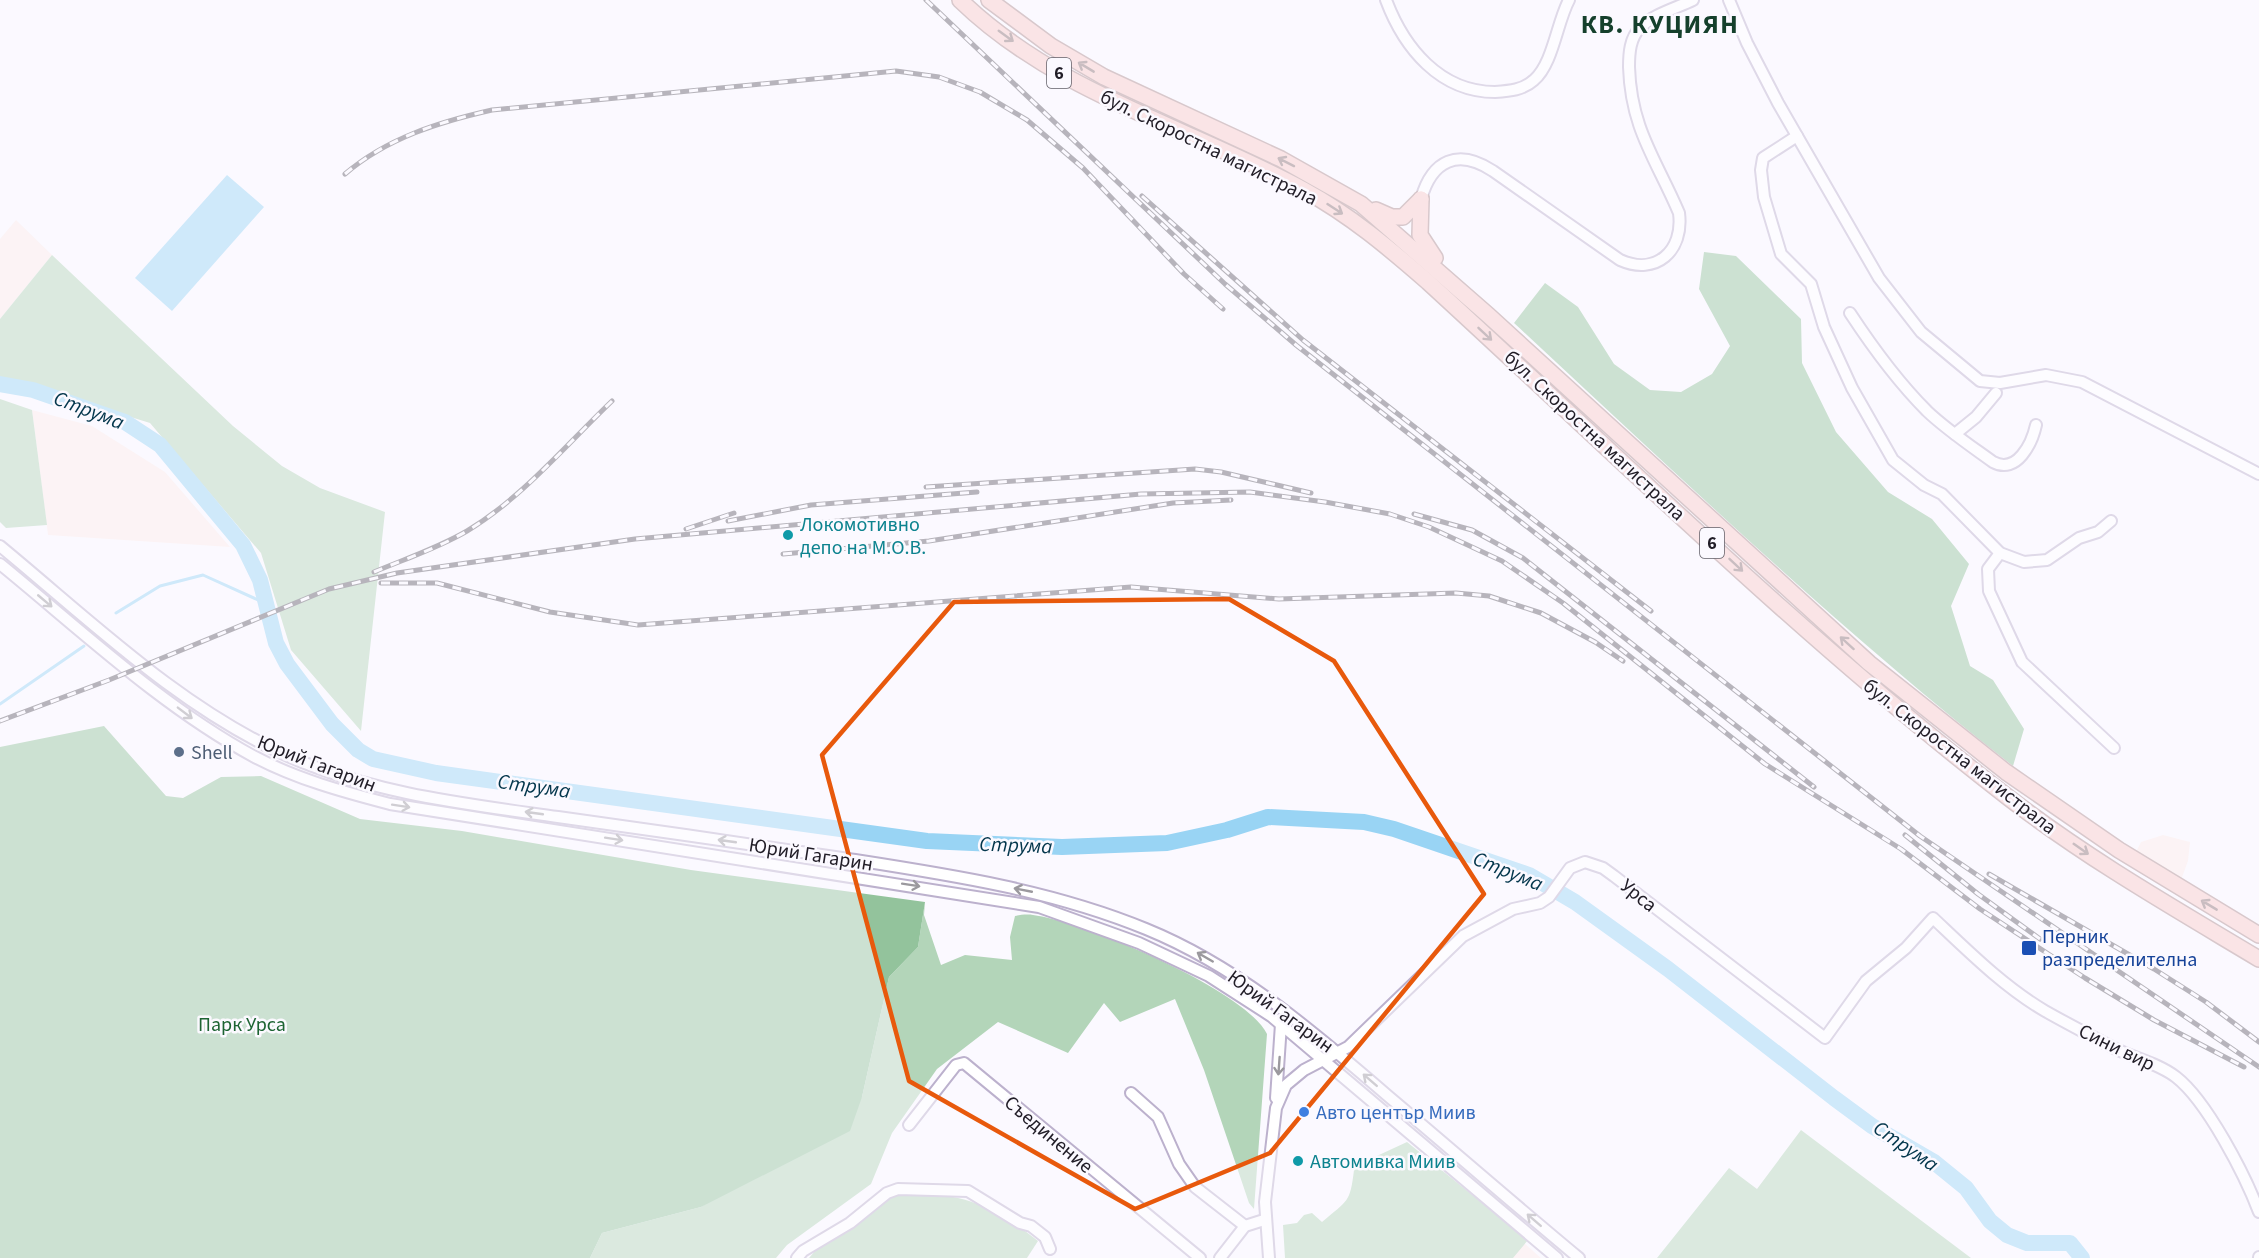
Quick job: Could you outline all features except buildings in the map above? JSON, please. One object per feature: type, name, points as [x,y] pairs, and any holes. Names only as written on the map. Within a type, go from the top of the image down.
[{"type":"highway","name":"бул. Скоростна магистрала","points":[[960,0],[1054,71],[1108,100],[1304,190],[1364,229],[1428,282],[1846,666],[2010,799],[2112,871],[2259,959]]},
{"type":"highway","name":"бул. Скоростна магистрала","points":[[988,0],[1060,52],[1104,78],[1281,159],[1340,191],[1399,235],[1869,663],[1967,742],[2119,850],[2259,935]]},
{"type":"highway","points":[[1340,191],[1397,218],[1407,214],[1420,199]]},
{"type":"highway","points":[[1420,199],[1419,230],[1422,241],[1488,315]]},
{"type":"street","points":[[1386,0],[1396,26],[1421,60],[1443,77],[1460,86],[1485,92],[1524,88],[1536,79],[1546,64],[1569,0]]},
{"type":"street","points":[[1420,199],[1425,185],[1436,169],[1456,159],[1471,160],[1493,171],[1620,260],[1639,266],[1662,260],[1677,239],[1680,229],[1679,213],[1636,123],[1631,100],[1630,54],[1633,38],[1640,27],[1693,0]]},
{"type":"street","points":[[1730,0],[1747,43],[1797,136],[1879,278],[1921,332],[1980,381],[2000,382],[2046,375],[2082,382],[2259,474]]},
{"type":"street","points":[[1797,136],[1763,158],[1761,170],[1764,197],[1781,254],[1811,284],[1824,327],[1852,388],[1893,460],[1924,485],[1942,494],[2000,553],[2024,562],[2047,560],[2079,538],[2098,532],[2111,521]]},
{"type":"street","points":[[1850,313],[1878,355],[1905,388],[1955,434],[1993,462],[2005,465],[2017,460],[2033,441],[2036,424]]},
{"type":"street","points":[[1955,434],[1976,417],[1996,393]]},
{"type":"street","name":"Юрий Гагарин","points":[[0,546],[108,637],[208,711],[254,740],[323,770],[369,785],[445,801],[880,864],[1031,891],[1066,900],[1145,928],[1207,958],[1259,993],[1338,1053],[1579,1258]]},
{"type":"street","points":[[2000,553],[1988,569],[1989,591],[2022,662],[2114,748]]},
{"type":"street","name":"Юрий Гагарин","points":[[0,564],[155,690],[207,729],[255,757],[314,781],[390,804],[1039,907],[1139,943],[1200,972],[1281,1024],[1557,1258]]},
{"type":"street","name":"Урса","points":[[1276,1108],[1286,1085],[1324,1059],[1348,1047],[1463,936],[1513,909],[1540,903],[1549,897],[1577,864],[1586,862],[1603,868],[1825,1038],[1866,981],[1898,956],[1933,918]]},
{"type":"street","name":"Сини вир","points":[[1933,918],[1994,973],[2044,1010],[2113,1048],[2175,1076],[2185,1086],[2220,1136],[2250,1188],[2259,1212]]},
{"type":"street","points":[[1269,1258],[1264,1220],[1276,1108],[1281,1024]]},
{"type":"street","name":"Съединение","points":[[909,1125],[956,1065],[964,1063],[1200,1258]]},
{"type":"street","points":[[1131,1094],[1158,1117],[1179,1164],[1195,1186],[1245,1226]]},
{"type":"street","points":[[797,1258],[803,1251],[850,1224],[887,1193],[898,1189],[968,1191],[1020,1223],[1031,1226],[1045,1238],[1050,1249]]},
{"type":"street","points":[[1220,1258],[1245,1226],[1264,1220]]},
{"type":"highlighted area","points":[[1229,599],[1334,661],[1484,894],[1270,1153],[1135,1209],[909,1081],[822,755],[954,602]]},
{"type":"shaded area","points":[[16,220],[52,255],[0,319],[0,239]]},
{"type":"shaded area","points":[[32,410],[92,426],[165,472],[230,547],[48,535]]},
{"type":"shaded area","points":[[2163,835],[2190,842],[2188,861],[2181,880],[2136,852],[2141,842]]},
{"type":"shaded area","points":[[1524,1243],[1541,1258],[1512,1258]]},
{"type":"green space","points":[[1704,252],[1736,256],[1801,319],[1802,363],[1836,432],[1888,492],[1932,519],[1969,564],[1951,606],[1970,666],[1993,680],[2024,729],[2013,766],[1948,714],[1821,605],[1514,323],[1545,283],[1578,307],[1614,364],[1650,390],[1681,392],[1712,374],[1730,346],[1699,289]]},
{"type":"green space","points":[[52,255],[233,426],[282,466],[320,488],[385,512],[361,731],[291,650],[261,553],[150,423],[11,380],[0,379],[0,319]]},
{"type":"green space","points":[[0,399],[32,410],[47,525],[6,528],[0,522]]},
{"type":"green space","name":"Парк Урса","points":[[104,726],[166,796],[183,798],[221,777],[261,776],[360,819],[462,831],[691,870],[925,902],[918,947],[889,977],[862,1097],[850,1131],[701,1207],[602,1233],[590,1258],[0,1258],[0,747]]},
{"type":"green space","points":[[925,902],[924,915],[941,965],[965,955],[1012,960],[1010,937],[1015,916],[1033,915],[1087,930],[1160,960],[1228,998],[1253,1017],[1267,1034],[1254,1209],[1249,1203],[1204,1070],[1175,999],[1120,1022],[1104,1003],[1068,1053],[998,1022],[937,1069],[892,1133],[871,1184],[787,1245],[776,1258],[590,1258],[602,1233],[701,1207],[862,1097],[889,977],[918,947]]},
{"type":"green space","points":[[1801,1130],[1971,1258],[1657,1258],[1729,1168],[1757,1189]]},
{"type":"green space","points":[[1407,1142],[1528,1240],[1513,1258],[1285,1258],[1283,1225],[1297,1223],[1304,1215],[1312,1213],[1322,1222],[1346,1200],[1351,1189],[1354,1170],[1366,1161]]},
{"type":"green space","points":[[924,1193],[957,1198],[985,1207],[998,1213],[1038,1241],[1027,1258],[809,1258],[821,1244],[886,1200],[898,1195]]},
{"type":"water","points":[[227,175],[264,207],[172,311],[135,278]]},
{"type":"waterway","name":"Струма","points":[[0,384],[33,390],[125,422],[160,445],[243,545],[260,580],[276,643],[287,664],[332,724],[358,750],[373,759],[436,773],[927,841],[1062,847],[1167,843],[1227,830],[1268,817],[1364,822],[1394,829],[1529,875],[1575,902],[1668,969],[1872,1126],[1934,1162],[1966,1188],[1990,1221],[2007,1235],[2027,1243],[2070,1243],[2082,1258]]},
{"type":"waterway","points":[[116,613],[160,586],[203,575],[267,604]]},
{"type":"waterway","points":[[0,704],[84,646]]},
{"type":"railway","points":[[926,0],[1225,284],[1296,345],[1920,836],[2259,1067]]},
{"type":"railway","points":[[345,174],[378,150],[414,133],[492,110],[896,71],[939,77],[980,92],[1027,120],[1083,168],[1184,274],[1223,309]]},
{"type":"railway","points":[[1142,196],[1303,340],[1651,611]]},
{"type":"railway","points":[[374,572],[445,543],[487,518],[525,487],[612,401]]},
{"type":"railway","points":[[926,487],[1195,469],[1221,472],[1311,493]]},
{"type":"railway","points":[[728,521],[811,505],[977,492]]},
{"type":"railway","points":[[0,721],[109,680],[329,589],[397,573],[635,539],[1141,494],[1250,492],[1325,502],[1390,514],[1429,527],[1502,561],[1563,603],[1765,764],[1901,849],[1980,909],[2085,978],[2154,1020],[2244,1067]]},
{"type":"railway","points":[[783,554],[929,541],[1173,503],[1231,500]]},
{"type":"railway","points":[[686,529],[734,513]]},
{"type":"railway","points":[[1414,514],[1472,530],[1523,558],[1814,787]]},
{"type":"railway","points":[[381,583],[437,583],[550,612],[638,625],[1131,587],[1279,599],[1456,593],[1489,596],[1541,613],[1595,642],[1623,661]]},
{"type":"railway","points":[[1905,835],[1978,894],[2040,939]]},
{"type":"railway","points":[[1989,874],[2154,969],[2206,1002],[2259,1042]]},
{"type":"place","name":"Локомотивно депо на М.О.В.","points":[[788,535]]},
{"type":"place","name":"Shell","points":[[179,752]]},
{"type":"place","name":"Перник разпределителна","points":[[2029,948]]},
{"type":"place","name":"Авто център Миив","points":[[1304,1112]]},
{"type":"place","name":"Автомивка Миив","points":[[1298,1161]]},
{"type":"district","name":"КВ. КУЦИЯН","points":[[1660,24]]}]
